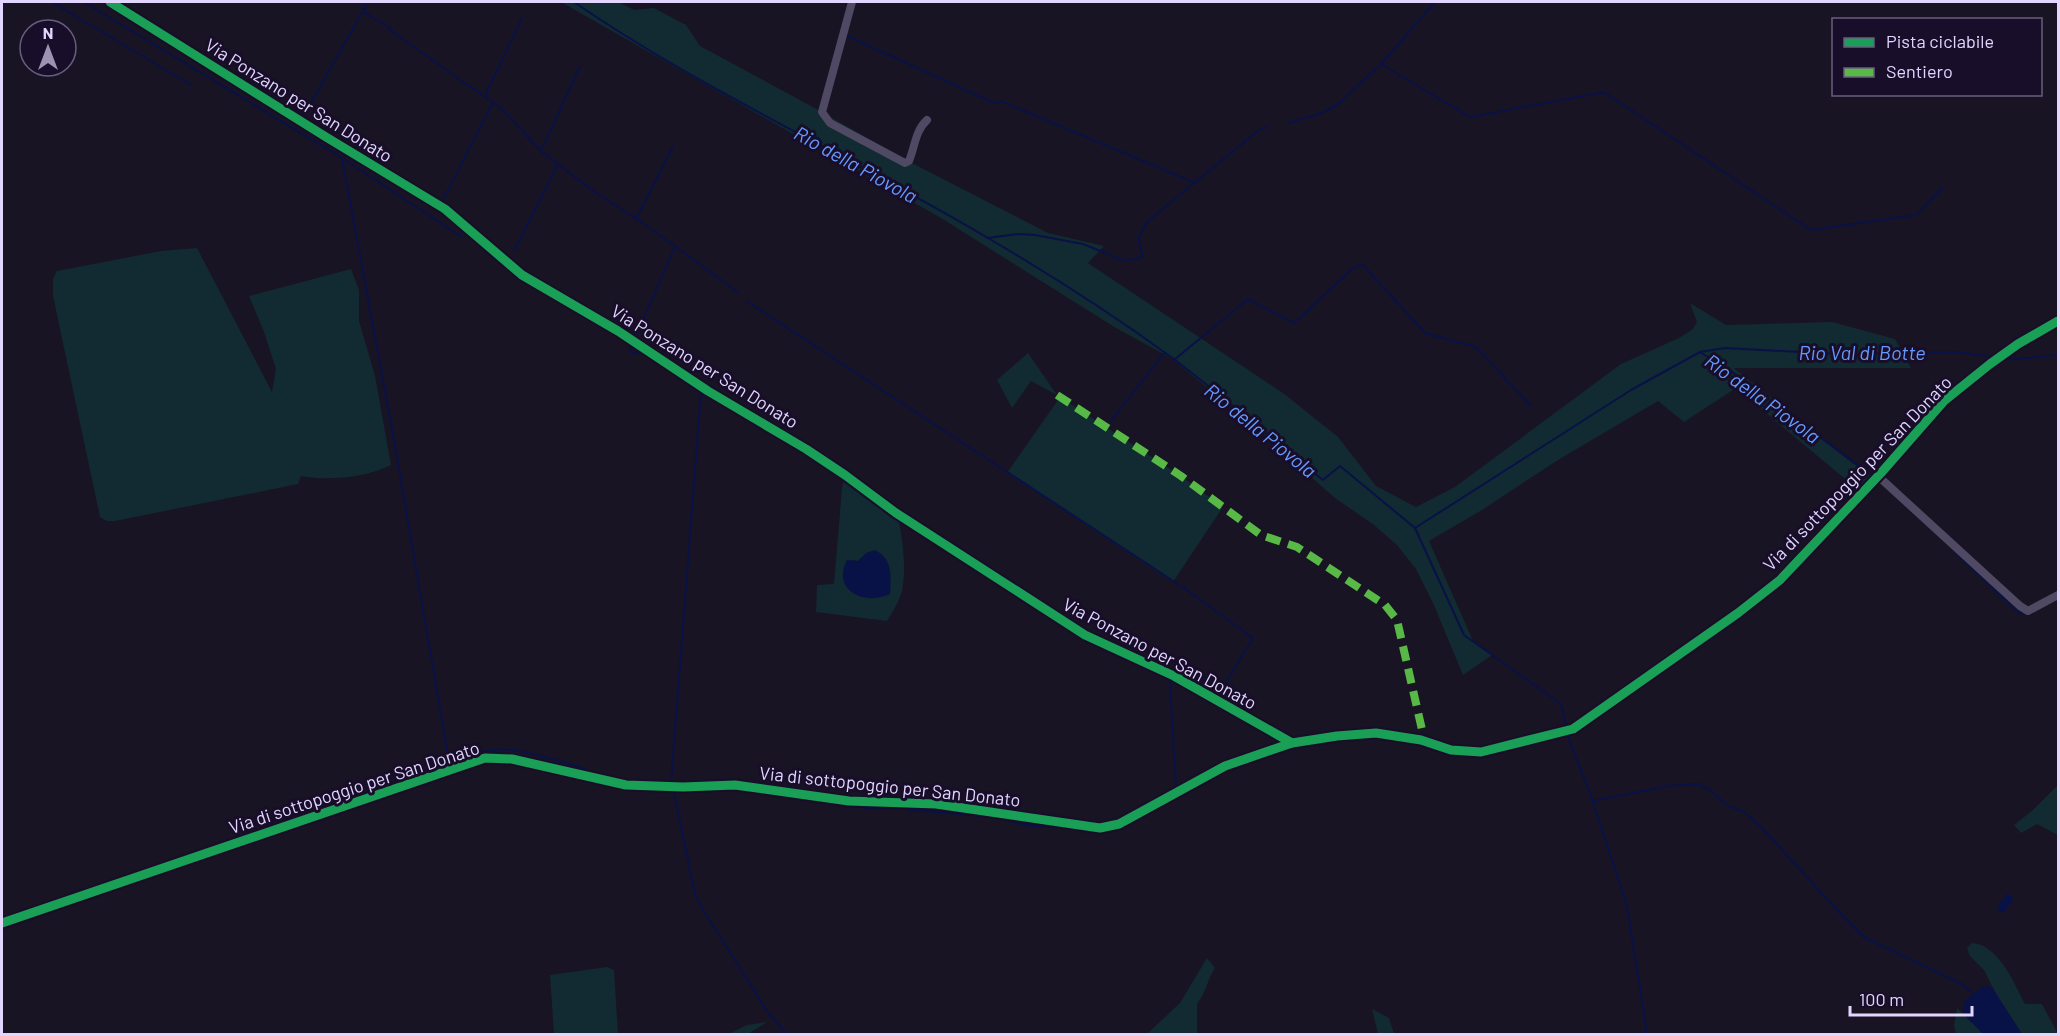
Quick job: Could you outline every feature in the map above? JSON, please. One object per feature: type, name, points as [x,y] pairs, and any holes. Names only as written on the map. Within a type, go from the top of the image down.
[{"type":"street","name":"Via Ponzano per San Donato","points":[[110,2],[326,138],[440,206],[522,275],[618,331],[708,391],[806,449],[896,513],[1085,635],[1174,676],[1292,743]]},
{"type":"street","points":[[852,2],[822,112],[830,123],[905,163],[909,161],[921,126],[927,120]]},
{"type":"street","name":"Via di sottopoggio per San Donato","points":[[2,923],[485,759],[512,759],[626,784],[735,785],[849,801],[936,804],[1100,828],[1119,824],[1225,766],[1292,743],[1376,733],[1421,740],[1451,750],[1481,752],[1567,731],[1738,613],[1780,580],[1875,479],[1944,401],[2008,351],[2058,321]]},
{"type":"street","points":[[1875,479],[2020,606],[2028,611],[2058,595]]},
{"type":"shaded area","points":[[561,2],[618,2],[634,10],[654,8],[686,25],[700,46],[904,159],[1048,233],[1104,246],[1088,263],[1283,393],[1338,437],[1376,486],[1416,507],[1455,487],[1621,364],[1679,338],[1693,329],[1697,322],[1690,303],[1726,325],[1832,322],[1895,339],[1911,368],[1734,368],[1852,463],[1877,478],[1862,493],[1736,388],[1684,422],[1658,401],[1558,460],[1482,510],[1429,541],[1473,641],[1492,655],[1463,675],[1416,569],[1397,545],[1374,525],[1335,498],[1302,469],[1287,460],[1257,428],[1171,358],[1116,328],[941,218]]},
{"type":"shaded area","points":[[197,248],[272,392],[276,369],[249,296],[351,269],[359,290],[359,321],[375,376],[391,465],[370,473],[347,477],[301,476],[298,484],[115,521],[107,521],[100,517],[53,296],[53,279],[57,271],[161,251]]},
{"type":"shaded area","points":[[1028,353],[1057,395],[1031,381],[1012,408],[997,380]]},
{"type":"shaded area","points":[[1060,397],[1181,476],[1223,507],[1173,582],[1007,473]]},
{"type":"shaded area","points":[[845,475],[898,515],[903,553],[903,582],[899,599],[887,621],[816,612],[817,585],[834,584]],"holes":[[[863,557],[890,571],[890,594],[852,560],[858,561]]]},
{"type":"shaded area","points":[[875,550],[888,563],[890,594],[880,597],[861,597],[847,588],[843,580],[843,571],[847,560],[858,561],[866,553]]},
{"type":"shaded area","points":[[2058,785],[2058,835],[2037,824],[2021,833],[2014,825]]},
{"type":"shaded area","points":[[2008,893],[2014,899],[2003,913],[1996,908]]},
{"type":"shaded area","points":[[1972,943],[1990,950],[2005,966],[2025,1004],[2042,1004],[2058,1034],[2022,1034],[1997,996],[1984,970],[1970,956],[1967,948]]},
{"type":"shaded area","points":[[1207,958],[1215,968],[1197,1004],[1197,1034],[1147,1034],[1180,1003]]},
{"type":"shaded area","points":[[607,967],[614,970],[618,1034],[554,1034],[550,975]]},
{"type":"shaded area","points":[[1983,986],[1992,987],[2022,1034],[1983,1034],[1963,1013],[1964,1002]]},
{"type":"shaded area","points":[[1957,1008],[1983,1034],[1956,1034],[1954,1025]]},
{"type":"shaded area","points":[[1372,1009],[1389,1018],[1394,1034],[1378,1034]]},
{"type":"shaded area","points":[[767,1022],[748,1034],[729,1034],[747,1025]]},
{"type":"waterway","points":[[52,2],[191,85]]},
{"type":"waterway","points":[[84,2],[342,158],[462,237]]},
{"type":"waterway","points":[[307,110],[368,2]]},
{"type":"waterway","name":"Rio della Piovola","points":[[574,2],[624,35],[727,95],[937,208],[1058,281],[1171,357],[1323,480],[1340,466],[1415,528],[1464,635],[1561,704],[1567,728]]},
{"type":"waterway","points":[[1288,123],[1319,114],[1337,105],[1381,64],[1435,2]]},
{"type":"waterway","points":[[362,11],[387,26],[502,109],[541,151],[592,190],[647,226],[738,292]]},
{"type":"waterway","points":[[485,96],[522,18]]},
{"type":"waterway","points":[[845,35],[994,103],[1001,101],[1195,183]]},
{"type":"waterway","points":[[1381,64],[1470,117],[1604,92],[1811,230],[1916,215],[1942,188]]},
{"type":"waterway","points":[[541,151],[580,66]]},
{"type":"waterway","points":[[441,204],[493,102]]},
{"type":"waterway","points":[[987,238],[1018,234],[1035,235],[1083,244],[1125,261],[1143,257],[1138,238],[1147,222],[1260,129],[1267,127]]},
{"type":"waterway","points":[[636,219],[673,146]]},
{"type":"waterway","points":[[342,158],[396,451],[449,762],[483,752],[505,750],[528,753],[586,769]]},
{"type":"waterway","points":[[514,251],[558,164]]},
{"type":"waterway","points":[[636,336],[675,246]]},
{"type":"waterway","points":[[1174,360],[1248,299],[1294,323],[1353,268],[1363,265],[1425,333],[1476,347],[1531,406]]},
{"type":"waterway","points":[[748,302],[1184,588],[1253,638],[1217,697],[1215,696]]},
{"type":"waterway","points":[[630,345],[630,351],[634,354],[640,351],[701,392],[671,783]]},
{"type":"waterway","name":"Rio della Piovola","points":[[1415,528],[1631,390],[1700,352],[1725,348],[1856,355],[1959,352],[1994,357]]},
{"type":"waterway","points":[[1111,421],[1164,353]]},
{"type":"waterway","name":"Rio della Piovola","points":[[1701,353],[1724,366],[1874,477]]},
{"type":"waterway","name":"Rio Val di Botte","points":[[2005,358],[2058,355]]},
{"type":"waterway","name":"Rio della Piovola","points":[[1955,552],[2020,614],[2024,612]]},
{"type":"waterway","points":[[1170,683],[1176,788]]},
{"type":"waterway","points":[[1567,734],[1591,796],[1627,906],[1647,1034]]},
{"type":"waterway","points":[[1592,801],[1668,786],[1698,784],[1710,790],[1728,806],[1744,812],[1762,828],[1865,938],[1962,984],[1974,994]]},
{"type":"waterway","points":[[673,788],[695,894],[767,1011],[786,1034]]},
{"type":"waterway","points":[[849,805],[870,809],[897,809]]},
{"type":"waterway","points":[[909,810],[995,817],[1030,826],[1073,828]]},
{"type":"marked path","points":[[1057,395],[1181,476],[1261,535],[1297,547],[1385,605],[1397,620],[1423,734],[1421,740]]},
{"type":"cycle path","points":[[110,2],[445,209],[522,275],[618,331],[708,391],[806,449],[896,513],[1085,635],[1174,676],[1292,743]]},
{"type":"cycle path","points":[[2,923],[485,758],[512,759],[626,785],[683,787],[735,785],[849,801],[936,804],[1100,828],[1119,824],[1225,766],[1292,743],[1376,733],[1421,740],[1451,750],[1481,752],[1573,729],[1738,613],[1780,580],[1881,473],[1944,401],[2018,344],[2058,321]]}]
